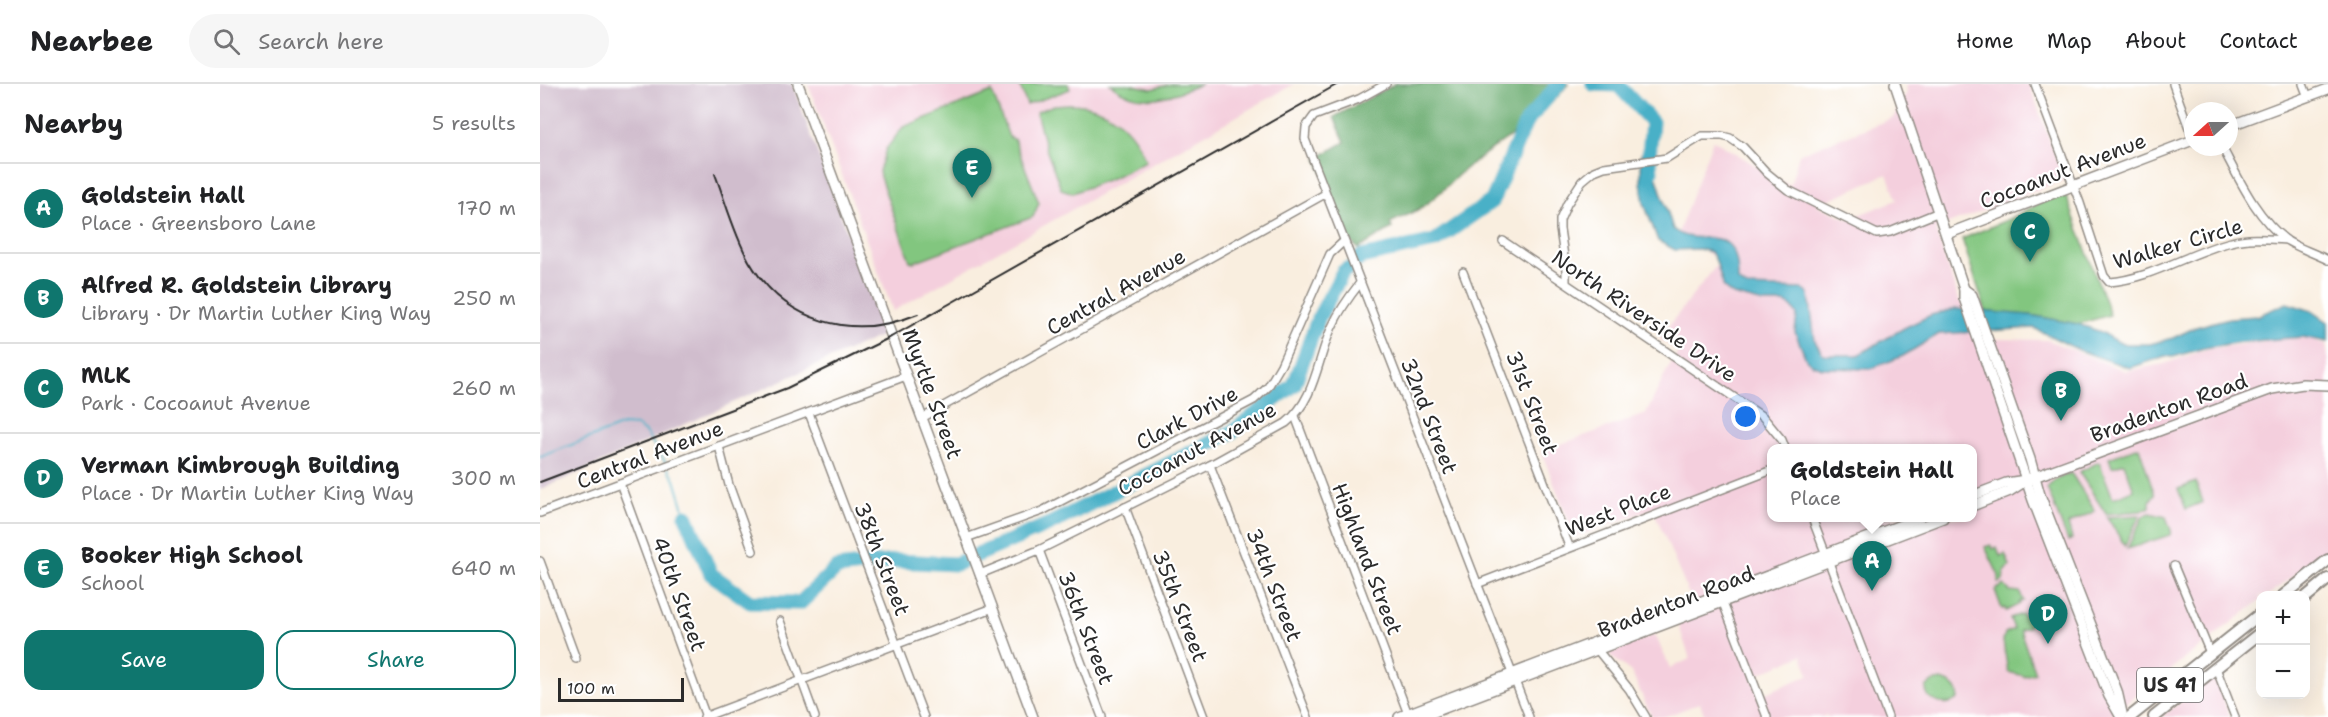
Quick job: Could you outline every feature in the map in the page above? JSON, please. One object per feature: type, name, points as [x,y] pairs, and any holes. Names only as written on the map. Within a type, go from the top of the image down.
[{"type":"main road","points":[[2289,591],[2328,560]]},
{"type":"main road","points":[[2310,594],[2328,579]]},
{"type":"main road","name":"US 41","points":[[2130,717],[2256,617]]},
{"type":"main road","points":[[2216,668],[2218,656],[2234,635]]},
{"type":"main road","name":"US 41","points":[[2154,717],[2256,636]]},
{"type":"main road","points":[[2191,688],[2204,668],[2210,653]]},
{"type":"street","name":"Myrtle Street","points":[[798,84],[1033,717]]},
{"type":"street","name":"32nd Street","points":[[1386,84],[1359,99],[1314,116],[1306,126],[1304,135],[1307,148],[1529,717]]},
{"type":"street","points":[[1895,84],[2030,479],[2109,696],[2122,717]]},
{"type":"street","points":[[2035,84],[2073,187]]},
{"type":"street","points":[[2173,84],[2184,114]]},
{"type":"street","points":[[2303,84],[2308,97]]},
{"type":"street","points":[[2238,123],[2328,89]]},
{"type":"street","points":[[1566,282],[1560,220],[1582,181],[1594,171],[1604,167],[1655,161],[1673,156],[1699,137],[1722,136],[1739,144],[1767,173],[1788,190],[1877,234],[1890,232],[1939,212]]},
{"type":"street","name":"Cocoanut Avenue","points":[[1947,234],[2184,143]]},
{"type":"street","name":"Walker Circle","points":[[2227,156],[2253,204],[2286,240],[2328,260]]},
{"type":"street","name":"Walker Circle","points":[[2073,187],[2104,276],[2109,282],[2143,274],[2230,242],[2248,239],[2286,240]]},
{"type":"street","name":"Central Avenue","points":[[922,418],[1325,194]]},
{"type":"street","name":"North Riverside Drive","points":[[1503,241],[1763,417],[1784,444]]},
{"type":"street","name":"Clark Drive","points":[[967,542],[1042,511],[1254,400],[1268,387],[1281,365],[1330,254],[1344,242]]},
{"type":"street","name":"31st Street","points":[[1463,272],[1569,546]]},
{"type":"street","name":"Cocoanut Avenue","points":[[979,571],[1039,550],[1210,465],[1280,427],[1295,416],[1312,385],[1332,327],[1360,283]]},
{"type":"street","name":"Central Avenue","points":[[540,513],[906,376]]},
{"type":"street","name":"Bradenton Road","points":[[1977,504],[2010,491],[2030,479],[2272,389],[2303,384],[2328,385]]},
{"type":"street","name":"38th Street","points":[[809,413],[924,717]]},
{"type":"street","name":"Highland Street","points":[[1295,416],[1404,715]]},
{"type":"street","points":[[719,446],[729,485],[753,551]]},
{"type":"street","name":"34th Street","points":[[1210,465],[1308,717]]},
{"type":"street","name":"West Place","points":[[1477,584],[1569,546],[1767,472]]},
{"type":"street","name":"Bradenton Road","points":[[1977,494],[2006,483],[2030,479]]},
{"type":"street","name":"40th Street","points":[[620,483],[705,717]]},
{"type":"street","name":"35th Street","points":[[1125,507],[1204,717]]},
{"type":"street","points":[[1814,522],[1888,717]]},
{"type":"street","name":"Bradenton Road","points":[[1404,715],[1723,603],[1910,522]]},
{"type":"street","name":"Bradenton Road","points":[[1595,648],[1828,558],[1932,522]]},
{"type":"street","name":"36th Street","points":[[1039,550],[1102,717]]},
{"type":"street","points":[[540,561],[576,658]]},
{"type":"street","points":[[2174,566],[2210,653]]},
{"type":"street","points":[[1723,603],[1767,717]]},
{"type":"street","points":[[705,717],[993,608]]},
{"type":"street","points":[[780,621],[815,717]]},
{"type":"street","points":[[1595,648],[1629,689],[1646,717]]},
{"type":"street","points":[[2216,668],[2235,717]]},
{"type":"street","name":"Bradenton Road","points":[[1421,717],[1514,677]]},
{"type":"shaded area","points":[[540,84],[792,84],[885,334],[540,490]]},
{"type":"shaded area","points":[[808,84],[1294,84],[893,311]]},
{"type":"shaded area","points":[[1905,84],[2029,84],[2064,180],[1935,229],[1959,300],[1995,339],[2048,340],[2125,371],[2164,364],[2207,349],[2275,340],[2309,338],[2326,345],[2328,357],[2328,550],[2273,591],[2256,591],[2256,604],[2108,717],[1828,717],[1827,715],[1821,717],[1705,717],[1700,703],[1664,717],[1652,717],[1631,672],[1608,654],[1655,634],[1670,668],[1690,659],[1679,626],[1690,597],[1653,509],[1575,537],[1541,451],[1646,414],[1678,352],[1659,338],[1720,261],[1678,233],[1713,140],[1790,186],[1799,154],[1893,118],[1907,92]],"holes":[[[1887,174],[1897,200],[1848,219],[1817,205]],[[1802,655],[1809,675],[1761,695],[1752,677]]]},
{"type":"shaded area","points":[[2214,675],[2230,717],[2161,717],[2193,693]]},
{"type":"green space","points":[[1019,84],[1068,84],[1070,89],[1027,105]]},
{"type":"green space","points":[[1110,84],[1129,84],[1152,89],[1171,84],[1201,84],[1166,96],[1144,98],[1122,92]]},
{"type":"green space","points":[[1395,84],[1568,84],[1545,109],[1465,169],[1432,200],[1390,223],[1392,228],[1358,249],[1346,236],[1317,158],[1345,142],[1334,117]]},
{"type":"green space","points":[[992,92],[1009,137],[1014,139],[1039,203],[1033,217],[914,262],[910,261],[880,177],[879,171],[886,149],[903,127]]},
{"type":"green space","points":[[1069,104],[1095,108],[1117,120],[1134,138],[1146,161],[1112,178],[1073,193],[1061,189],[1045,146],[1036,112],[1054,105]]},
{"type":"green space","points":[[2064,190],[2110,315],[2078,324],[2030,315],[1988,318],[1962,239],[2014,217]]},
{"type":"green space","points":[[2139,447],[2155,495],[2150,501],[2150,507],[2141,511],[2106,514],[2079,472],[2099,462],[2113,498],[2134,490],[2124,463],[2112,467],[2109,458]]},
{"type":"green space","points":[[2071,473],[2095,511],[2068,524],[2072,539],[2068,541],[2047,488],[2055,480]]},
{"type":"green space","points":[[2196,482],[2203,502],[2186,509],[2178,489]]},
{"type":"green space","points":[[2150,513],[2166,517],[2171,530],[2170,535],[2127,549],[2143,516]]},
{"type":"green space","points":[[2140,515],[2125,546],[2107,517]]},
{"type":"green space","points":[[1991,545],[1993,549],[1997,547],[2000,556],[2005,554],[2010,566],[2004,573],[2003,581],[1998,583],[1999,576],[1985,547]]},
{"type":"green space","points":[[2004,585],[2010,591],[2020,592],[2023,601],[2006,611],[2005,608],[2002,609],[1995,590]]},
{"type":"green space","points":[[2022,614],[2024,617],[2028,615],[2030,626],[2020,630],[2035,673],[2024,676],[2008,672],[2003,641],[2005,633],[2014,629],[2010,618]]},
{"type":"green space","points":[[1942,680],[1952,684],[1958,691],[1958,699],[1943,703],[1929,697],[1926,687],[1932,682]]},
{"type":"water","points":[[1654,153],[1654,169],[1673,229],[1683,235],[1724,241],[1732,248],[1738,281],[1747,287],[1802,289],[1809,294],[1815,341],[1822,353],[1827,355],[1858,355],[1931,315],[1955,309],[2030,315],[2078,324],[2101,332],[2122,344],[2150,344],[2229,318],[2257,316],[2287,303],[2312,311],[2328,322],[2328,342],[2303,337],[2241,342],[2204,348],[2173,357],[2165,356],[2130,368],[2081,351],[2034,328],[1939,334],[1903,356],[1870,369],[1822,368],[1811,364],[1806,359],[1795,332],[1797,315],[1792,307],[1785,303],[1764,303],[1733,295],[1724,288],[1711,252],[1699,249],[1675,250],[1658,241],[1644,203],[1641,182],[1641,154]]},
{"type":"waterway","points":[[1358,260],[1361,257],[1435,241],[1492,201],[1526,122],[1559,84]]},
{"type":"waterway","points":[[1593,84],[1618,85],[1652,122],[1649,156],[1651,172]]},
{"type":"waterway","points":[[686,516],[711,574],[750,602],[800,603],[837,568],[896,561],[956,564],[1050,524],[1232,432],[1294,385],[1318,319],[1343,272],[1347,269]]},
{"type":"waterway","points":[[540,457],[623,425],[637,426],[646,433],[666,463]]},
{"type":"waterway","points":[[668,468],[675,480],[686,516]]},
{"type":"railway","points":[[540,482],[787,388],[891,337],[1338,84]]},
{"type":"railway","points":[[715,174],[749,261],[764,282],[781,299],[801,312],[823,321],[845,325],[869,326],[894,322],[918,314]]},
{"type":"place","name":"Booker High School","points":[[972,198]]},
{"type":"place","name":"MLK","points":[[2030,262]]},
{"type":"place","name":"Alfred R. Goldstein Library","points":[[2061,421]]},
{"type":"place","name":"Goldstein Hall","points":[[1872,591]]},
{"type":"place","name":"Verman Kimbrough Building","points":[[2048,644]]}]
